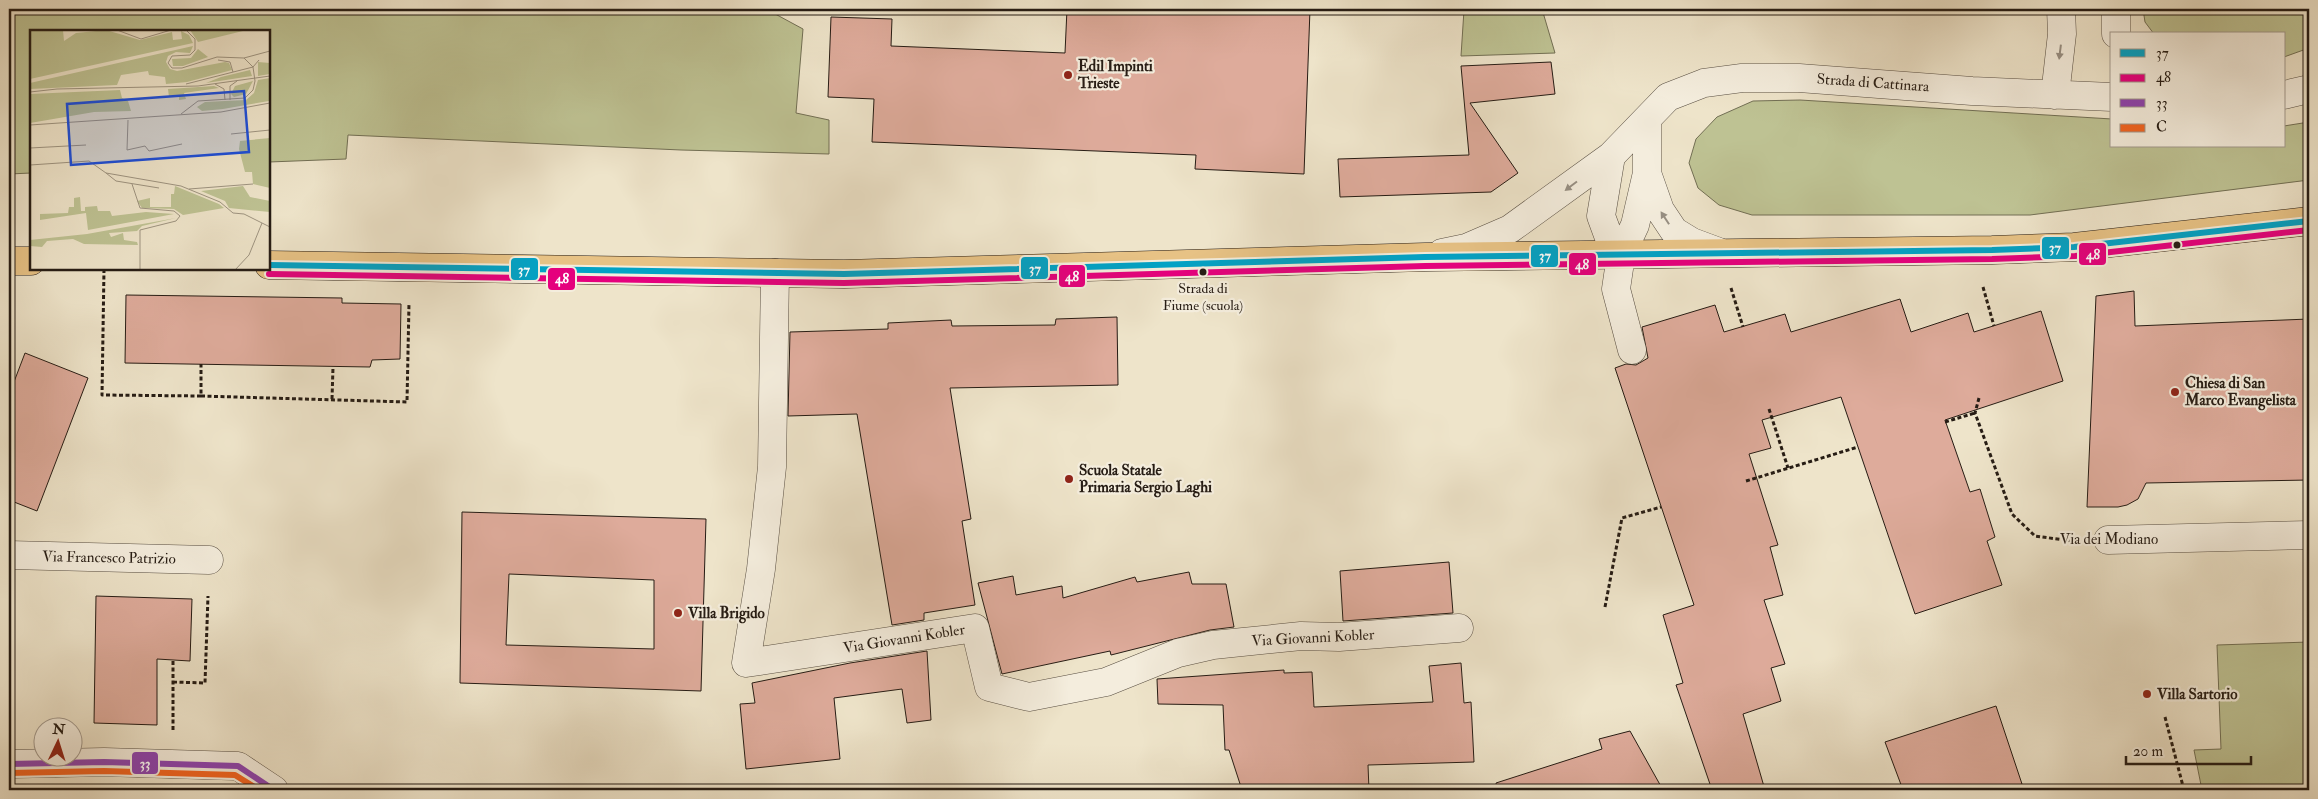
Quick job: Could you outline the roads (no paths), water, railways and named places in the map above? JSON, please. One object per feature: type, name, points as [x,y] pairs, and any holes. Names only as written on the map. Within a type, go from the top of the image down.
[{"type":"main road","points":[[270,265],[775,273],[912,273],[1425,257],[1992,250],[2074,247],[2309,221]]},
{"type":"main road","points":[[9,261],[30,261]]},
{"type":"street","points":[[2054,94],[2062,34],[2061,9]]},
{"type":"street","points":[[2116,9],[2116,32]]},
{"type":"street","name":"Strada di Cattinara","points":[[1425,257],[1466,248],[1510,229],[1611,156],[1668,98],[1704,83],[1742,78],[1799,78],[1972,91],[2110,97]]},
{"type":"street","points":[[2286,95],[2309,89]]},
{"type":"street","points":[[1632,350],[1616,289],[1621,255],[1635,225],[1647,172],[1647,120]]},
{"type":"street","points":[[1611,156],[1601,216],[1608,235],[1621,255]]},
{"type":"street","points":[[1647,172],[1660,210],[1674,232],[1692,242],[1719,252]]},
{"type":"street","name":"Via Giovanni Kobler","points":[[775,273],[772,467],[761,569],[746,663],[974,628],[989,687],[1029,697],[1106,682],[1178,653],[1213,645],[1300,636],[1340,637],[1459,628]]},
{"type":"street","name":"Via dei Modiano","points":[[2108,540],[2309,535]]},
{"type":"street","name":"Via Francesco Patrizio","points":[[9,556],[209,560]]},
{"type":"street","points":[[9,764],[104,762],[238,766],[274,790]]},
{"type":"place","name":"Edil Impinti Trieste","points":[[1068,75]]},
{"type":"place","name":"Strada di Fiume (scuola)","points":[[1203,272]]},
{"type":"place","name":"Chiesa di San Marco Evangelista","points":[[2175,392]]},
{"type":"place","name":"Scuola Statale Primaria Sergio Laghi","points":[[1069,479]]},
{"type":"place","name":"Villa Brigido","points":[[678,613]]},
{"type":"place","name":"Villa Sartorio","points":[[2147,694]]}]
